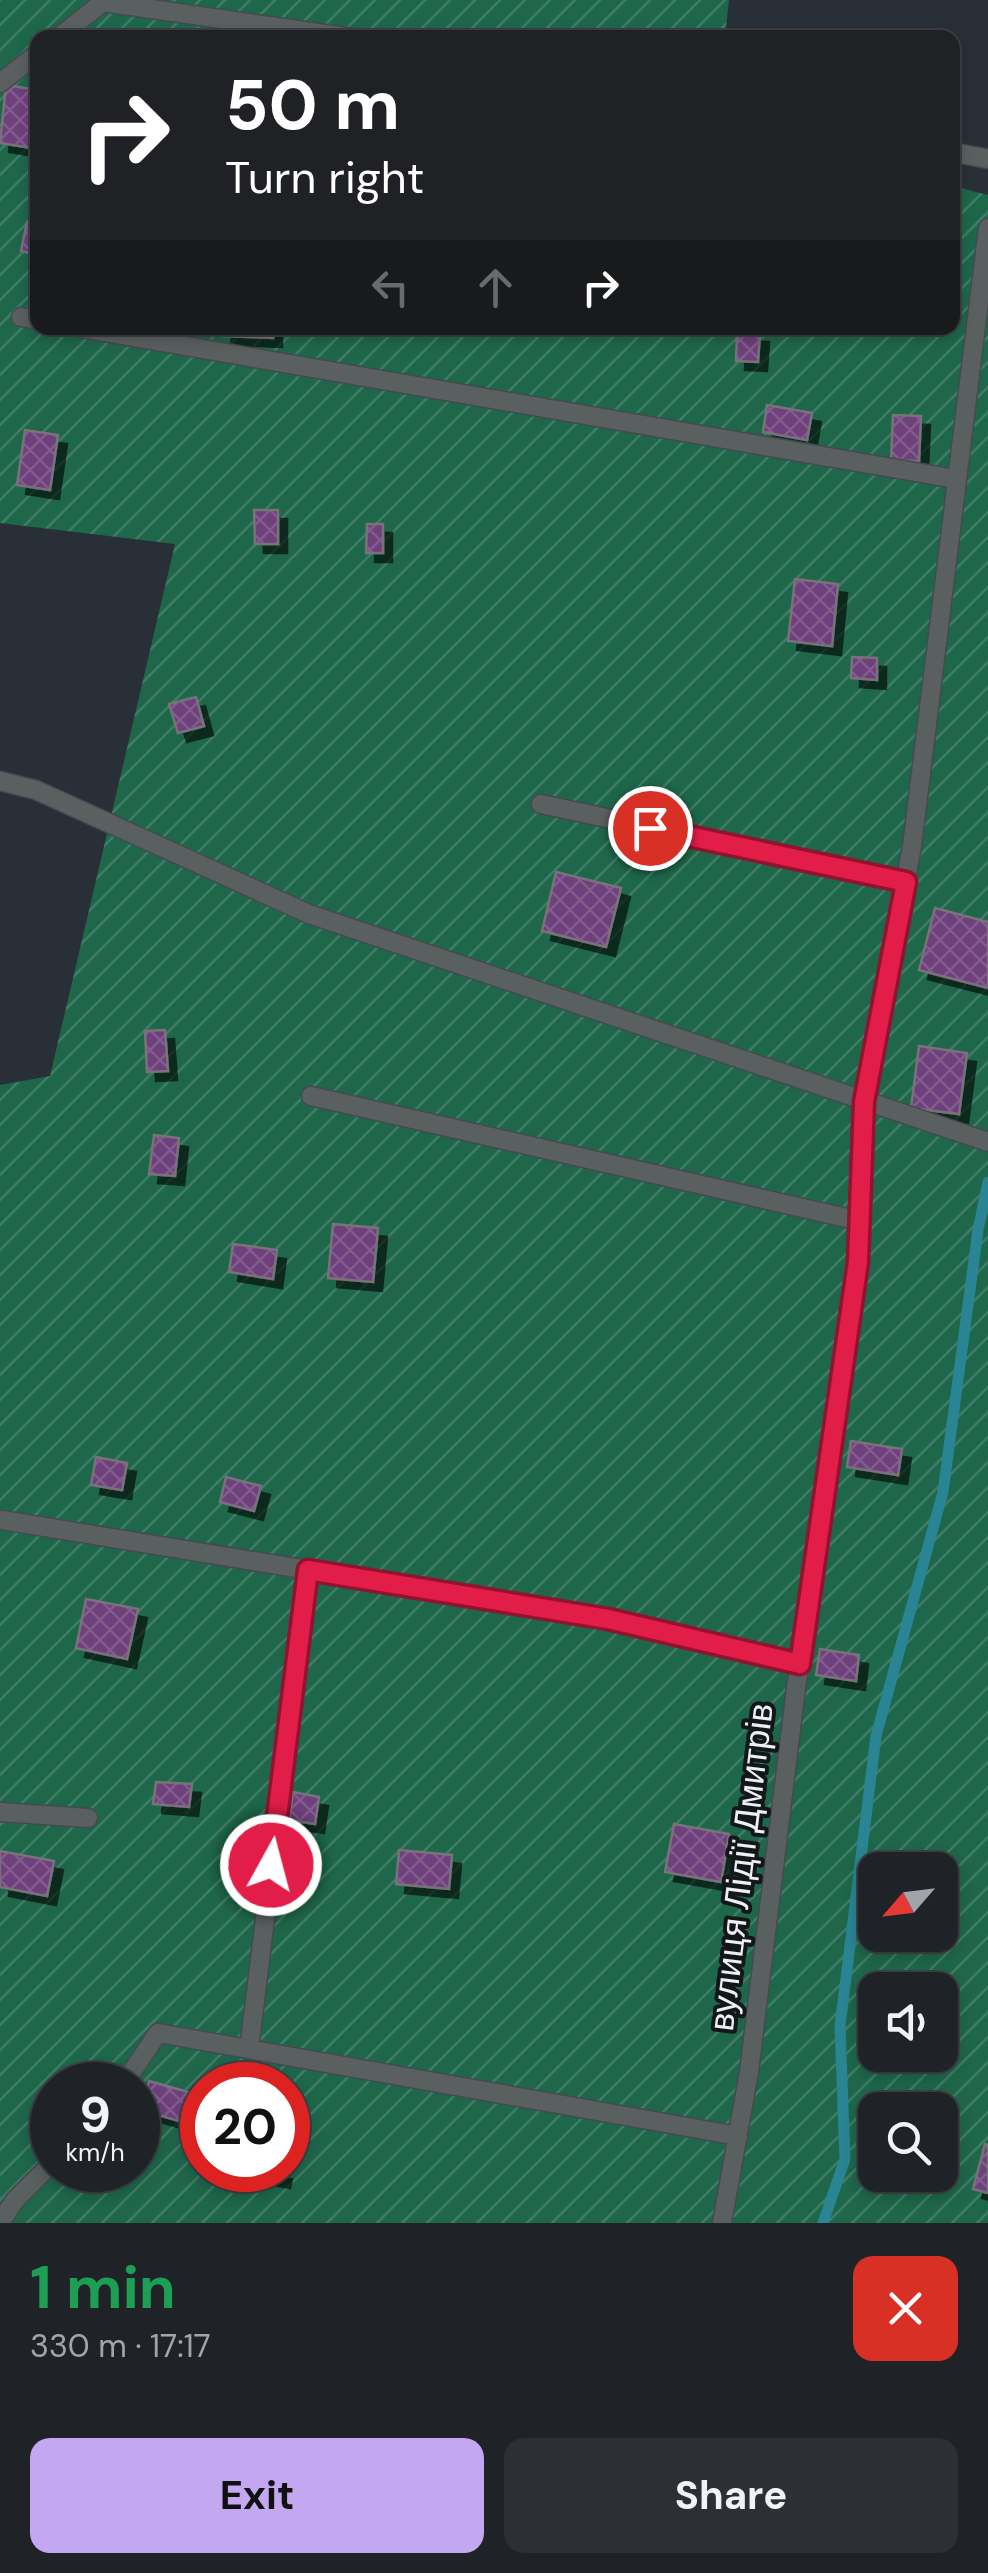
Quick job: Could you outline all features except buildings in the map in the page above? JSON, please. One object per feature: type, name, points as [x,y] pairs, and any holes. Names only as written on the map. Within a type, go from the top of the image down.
[{"type":"lane","points":[[68,30],[103,2],[297,30]]},
{"type":"lane","points":[[0,83],[30,60]]},
{"type":"lane","points":[[960,154],[988,159]]},
{"type":"lane","name":"вулиця Лідії Дмитрів","points":[[722,2223],[749,2072],[800,1664],[858,1262],[864,1102],[906,882],[988,228]]},
{"type":"lane","points":[[122,335],[956,479]]},
{"type":"lane","points":[[0,781],[36,790],[309,914],[988,1142]]},
{"type":"lane","points":[[541,804],[906,882]]},
{"type":"lane","points":[[310,1096],[860,1221]]},
{"type":"lane","points":[[2,1520],[608,1619],[800,1664]]},
{"type":"lane","points":[[249,2050],[308,1570]]},
{"type":"lane","points":[[0,1812],[88,1818]]},
{"type":"lane","points":[[138,2062],[158,2033],[738,2136]]},
{"type":"lane","points":[[0,2223],[30,2185]]},
{"type":"green space","points":[[0,0],[729,0],[726,30],[30,30],[30,335],[960,335],[960,188],[988,195],[988,2223],[0,2223],[0,1085],[50,1076],[175,544],[0,523]]},
{"type":"waterway","points":[[823,2223],[845,2159],[840,2026],[876,1736],[943,1492],[978,1230],[988,1182]]},
{"type":"route","points":[[271,1865],[308,1570],[608,1619],[800,1664],[858,1262],[864,1102],[906,882],[650,828]]}]
